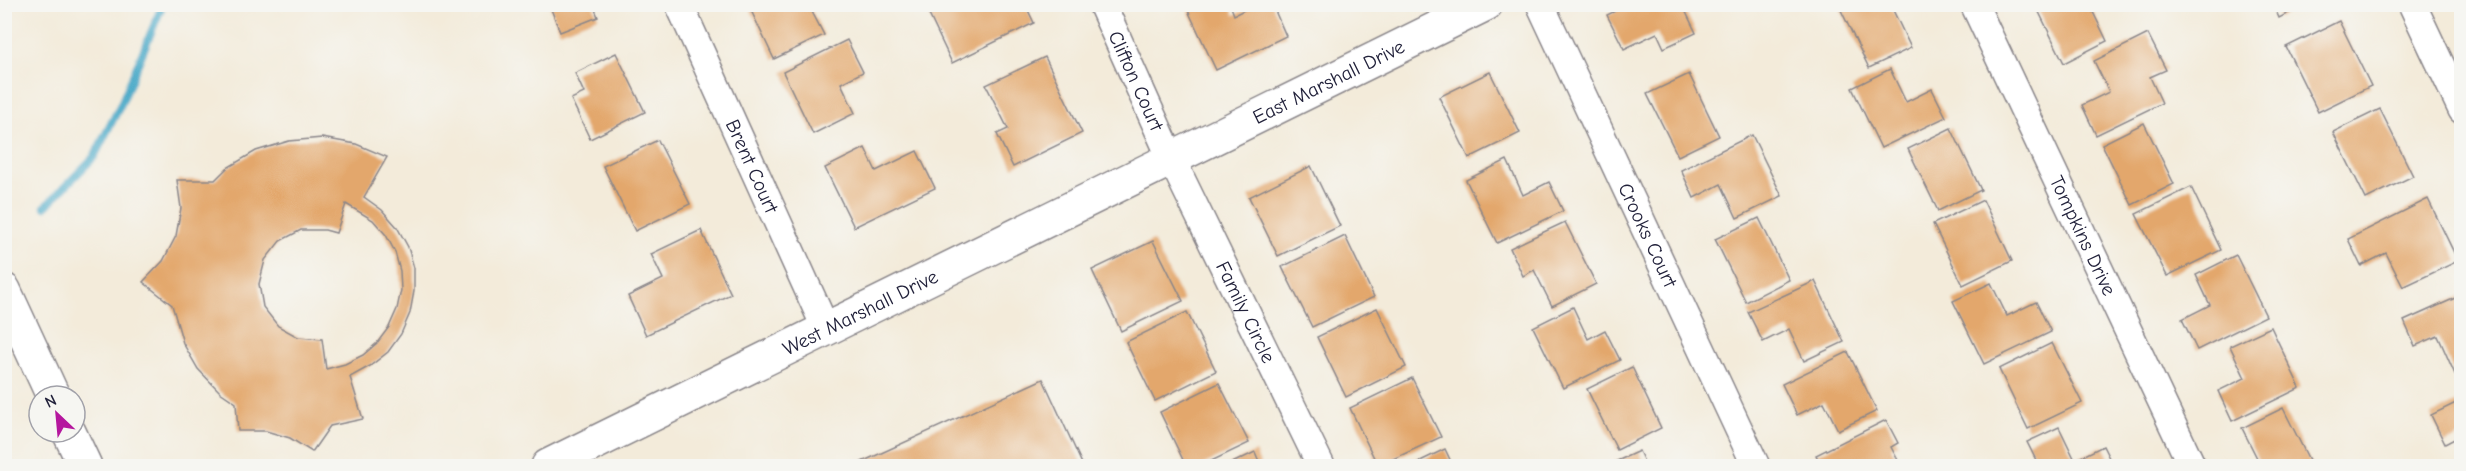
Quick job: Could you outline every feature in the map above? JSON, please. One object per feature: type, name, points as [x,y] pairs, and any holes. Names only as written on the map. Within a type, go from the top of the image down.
[{"type":"main road","name":"East Marshall Drive","points":[[1172,158],[1486,4]]},
{"type":"main road","name":"West Marshall Drive","points":[[548,466],[1172,158]]},
{"type":"main road","points":[[4,290],[47,384]]},
{"type":"main road","points":[[75,444],[85,466]]},
{"type":"street","name":"Brent Court","points":[[679,4],[826,329]]},
{"type":"street","name":"Clifton Court","points":[[1102,4],[1172,158]]},
{"type":"street","name":"Crooks Court","points":[[1540,4],[1756,466]]},
{"type":"street","name":"Tompkins Drive","points":[[1974,4],[2192,466]]},
{"type":"street","points":[[2412,4],[2462,110]]},
{"type":"street","name":"Family Circle","points":[[1172,158],[1321,466]]},
{"type":"building","points":[[549,4],[593,4],[598,17],[560,32]]},
{"type":"building","points":[[748,4],[808,4],[824,35],[774,59]]},
{"type":"building","points":[[924,4],[1025,4],[1034,23],[952,63]]},
{"type":"building","points":[[1185,4],[1230,4],[1234,15],[1256,4],[1272,4],[1286,36],[1216,70]]},
{"type":"building","points":[[1629,4],[1682,4],[1696,33],[1664,48],[1657,33],[1624,49],[1607,15]]},
{"type":"building","points":[[1842,4],[1890,4],[1911,48],[1869,68],[1839,6]]},
{"type":"building","points":[[2035,4],[2089,4],[2107,41],[2064,63]]},
{"type":"building","points":[[2273,4],[2306,4],[2279,18]]},
{"type":"building","points":[[2339,21],[2371,86],[2318,112],[2286,47]]},
{"type":"building","points":[[2148,34],[2166,70],[2150,77],[2162,103],[2096,135],[2082,105],[2109,92],[2094,61]]},
{"type":"building","points":[[847,40],[863,72],[841,83],[855,113],[813,134],[783,72]]},
{"type":"building","points":[[616,53],[645,112],[590,139],[571,99],[584,93],[575,73]]},
{"type":"building","points":[[1045,57],[1082,133],[1013,167],[997,134],[1008,129],[986,85]]},
{"type":"building","points":[[1890,69],[1906,102],[1932,89],[1946,117],[1881,148],[1852,88]]},
{"type":"building","points":[[1490,72],[1520,133],[1469,158],[1439,97]]},
{"type":"building","points":[[1689,74],[1719,136],[1678,156],[1647,94]]},
{"type":"building","points":[[2380,109],[2413,176],[2366,199],[2333,132]]},
{"type":"building","points":[[2144,123],[2174,184],[2132,205],[2102,144]]},
{"type":"building","points":[[1951,128],[1981,190],[1938,211],[1908,149]]},
{"type":"building","points":[[1752,135],[1782,196],[1737,218],[1721,184],[1694,198],[1681,170]]},
{"type":"building","points":[[322,138],[356,144],[387,157],[364,197],[382,210],[397,227],[408,247],[414,268],[414,291],[410,313],[401,334],[388,352],[370,366],[350,377],[363,419],[330,426],[312,452],[290,438],[266,431],[238,431],[236,403],[220,392],[198,369],[183,343],[172,305],[143,282],[163,261],[176,236],[181,208],[177,180],[215,180],[227,168],[256,151],[289,141]],"holes":[[[346,204],[373,220],[386,235],[395,252],[400,271],[401,290],[397,309],[389,327],[377,343],[363,355],[345,364],[326,369],[322,339],[298,337],[278,326],[263,307],[259,284],[265,260],[280,241],[301,230],[325,230],[336,233]]]},
{"type":"building","points":[[658,140],[690,204],[635,231],[603,166]]},
{"type":"building","points":[[865,148],[876,171],[917,151],[935,188],[854,227],[825,168]]},
{"type":"building","points":[[1507,160],[1523,195],[1549,182],[1563,211],[1497,243],[1466,180]]},
{"type":"building","points":[[1311,166],[1340,226],[1278,256],[1249,197]]},
{"type":"building","points":[[2191,187],[2221,250],[2167,276],[2136,214]]},
{"type":"building","points":[[2428,199],[2458,261],[2403,287],[2386,253],[2361,266],[2348,239]]},
{"type":"building","points":[[1983,200],[2012,261],[1963,285],[1933,224]]},
{"type":"building","points":[[1759,218],[1789,280],[1746,302],[1715,239]]},
{"type":"building","points":[[1565,222],[1596,284],[1552,306],[1534,270],[1523,276],[1510,248]]},
{"type":"building","points":[[701,230],[731,294],[646,335],[628,296],[663,279],[651,254]]},
{"type":"building","points":[[1345,236],[1374,297],[1312,327],[1282,267]]},
{"type":"building","points":[[1153,241],[1183,301],[1121,331],[1092,270]]},
{"type":"building","points":[[2236,255],[2266,316],[2197,350],[2182,319],[2210,305],[2196,275]]},
{"type":"building","points":[[1815,281],[1844,342],[1804,361],[1789,329],[1763,342],[1748,312]]},
{"type":"building","points":[[1991,283],[2007,316],[2036,302],[2051,332],[1984,364],[1953,301]]},
{"type":"building","points":[[2462,295],[2462,380],[2458,381],[2438,336],[2415,346],[2404,321]]},
{"type":"building","points":[[1573,307],[1588,339],[1605,330],[1620,360],[1563,388],[1533,327]]},
{"type":"building","points":[[1377,308],[1406,367],[1346,397],[1317,337]]},
{"type":"building","points":[[1187,312],[1216,371],[1155,401],[1126,342]]},
{"type":"building","points":[[2271,327],[2300,388],[2232,421],[2218,391],[2245,378],[2230,346]]},
{"type":"building","points":[[2052,343],[2082,403],[2028,429],[1999,369]]},
{"type":"building","points":[[1848,352],[1877,411],[1838,430],[1824,402],[1797,415],[1782,384]]},
{"type":"building","points":[[1632,367],[1661,428],[1617,450],[1587,389]]},
{"type":"building","points":[[1412,378],[1441,437],[1378,466],[1350,408]]},
{"type":"building","points":[[1043,379],[1083,466],[853,466]]},
{"type":"building","points":[[1219,383],[1249,443],[1201,466],[1186,466],[1160,412]]},
{"type":"building","points":[[2462,400],[2462,435],[2445,444],[2431,415]]},
{"type":"building","points":[[2283,408],[2312,466],[2261,466],[2242,428]]},
{"type":"building","points":[[1886,420],[1898,443],[1891,447],[1901,466],[1822,466],[1816,455]]},
{"type":"building","points":[[2059,427],[2075,460],[2103,446],[2113,466],[2039,466],[2027,442]]},
{"type":"building","points":[[1445,449],[1453,466],[1410,466]]},
{"type":"building","points":[[1639,451],[1646,466],[1606,466]]},
{"type":"building","points":[[1255,452],[1261,466],[1226,466]]},
{"type":"waterway","points":[[45,207],[94,157],[121,104],[163,4]]}]
